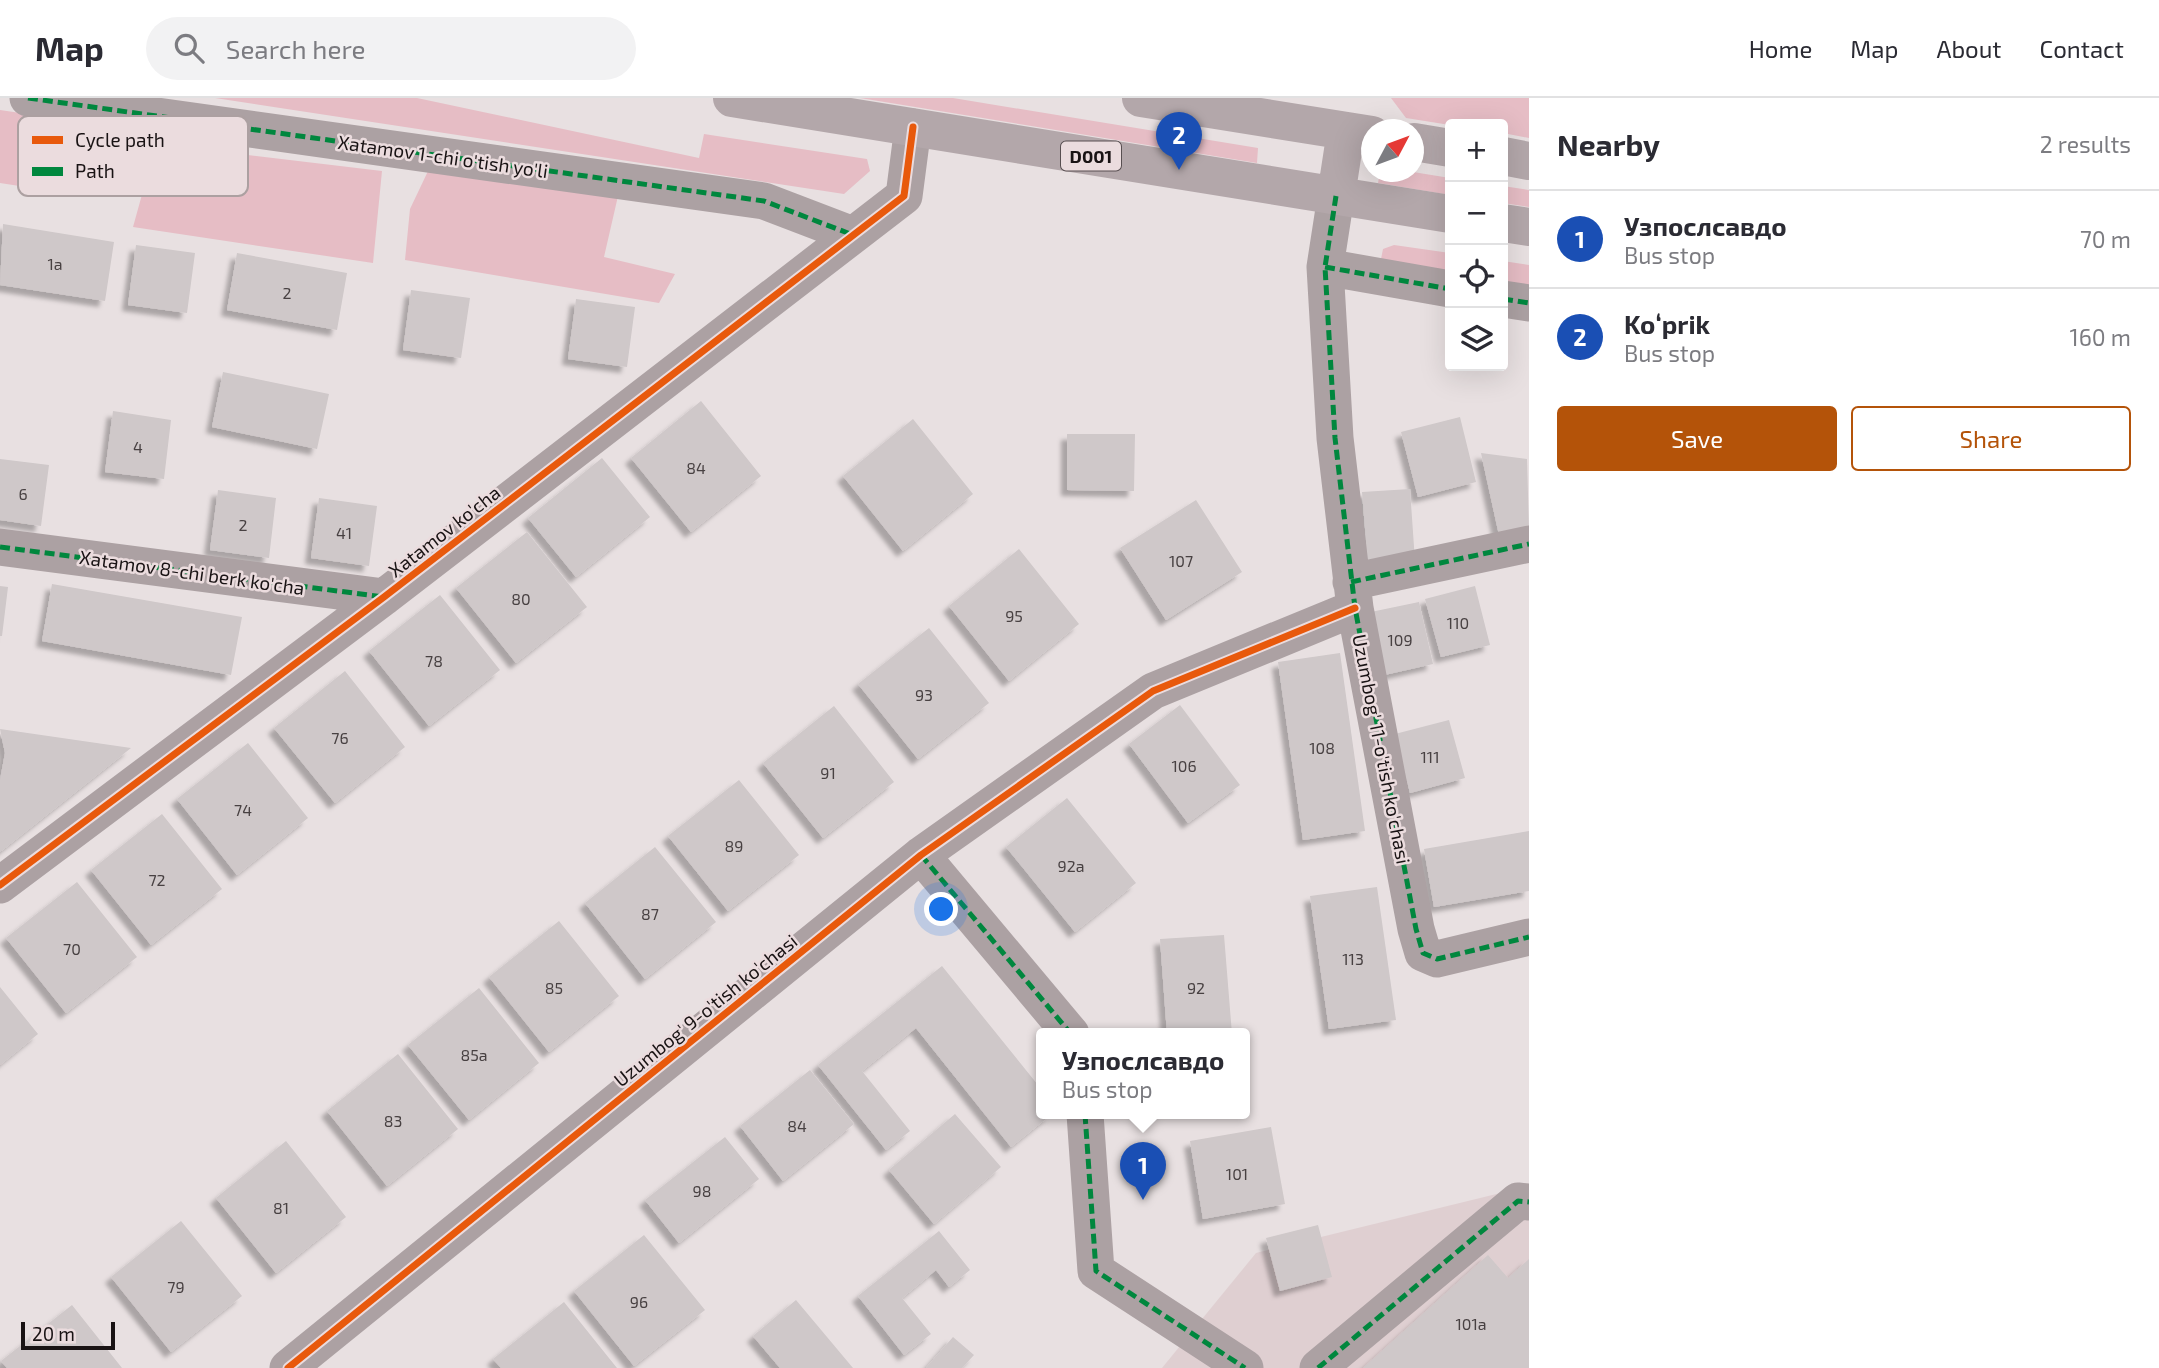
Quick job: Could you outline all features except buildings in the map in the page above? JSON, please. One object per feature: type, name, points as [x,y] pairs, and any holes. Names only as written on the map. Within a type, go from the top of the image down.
[{"type":"highway","name":"D001","points":[[733,98],[1445,213]]},
{"type":"highway","points":[[1142,98],[1359,133],[1336,196]]},
{"type":"highway","points":[[1424,144],[1445,147]]},
{"type":"highway","points":[[1508,157],[1529,161]]},
{"type":"highway","points":[[1508,224],[1529,227]]},
{"type":"street","name":"Xatamov 1-chi o'tish yo'li","points":[[28,98],[157,116]]},
{"type":"street","name":"Xatamov ko'cha","points":[[0,885],[384,597],[904,196],[913,127]]},
{"type":"street","name":"Xatamov 1-chi o'tish yo'li","points":[[248,129],[764,201],[853,235]]},
{"type":"street","name":"Uzumbog' 11-o'tish ko'chasi","points":[[1336,196],[1325,267],[1335,438],[1353,595],[1423,953],[1437,959],[1529,937]]},
{"type":"street","points":[[1325,267],[1445,288]]},
{"type":"street","points":[[1508,300],[1529,303]]},
{"type":"street","name":"Uzumbog' 9-o'tish ko'chasi","points":[[288,1368],[921,855],[1153,691],[1353,595],[1529,544]]},
{"type":"street","name":"Xatamov 8-chi berk ko'cha","points":[[0,547],[384,597]]},
{"type":"street","points":[[921,855],[1066,1028]]},
{"type":"street","points":[[1085,1119],[1096,1271],[1245,1368]]},
{"type":"street","points":[[1318,1368],[1518,1201],[1529,1202]]},
{"type":"shaded area","points":[[215,98],[417,98],[699,158],[704,134],[867,159],[870,171],[844,194]]},
{"type":"shaded area","points":[[860,98],[953,98],[1258,148],[1257,163]]},
{"type":"shaded area","points":[[1391,98],[1529,98],[1529,138],[1508,134],[1508,119],[1445,119],[1445,124],[1406,118]]},
{"type":"shaded area","points":[[0,110],[41,116],[18,116],[18,186],[0,183]]},
{"type":"shaded area","points":[[248,155],[382,171],[373,263],[133,227],[142,196],[248,196]]},
{"type":"shaded area","points":[[429,169],[618,196],[604,257],[675,274],[659,303],[405,260],[410,209]]},
{"type":"shaded area","points":[[1424,174],[1445,177],[1445,194],[1378,183],[1424,182]]},
{"type":"shaded area","points":[[1508,187],[1529,190],[1529,207],[1508,204]]},
{"type":"shaded area","points":[[1394,245],[1445,252],[1445,277],[1381,259],[1383,249]]},
{"type":"shaded area","points":[[1508,262],[1529,265],[1529,291],[1508,288]]},
{"type":"shaded area","points":[[1529,1186],[1529,1368],[1162,1368],[1256,1253]]},
{"type":"marked path","points":[[28,98],[157,116]]},
{"type":"marked path","points":[[248,129],[764,201],[853,235]]},
{"type":"marked path","points":[[1336,196],[1325,267],[1335,438],[1355,608],[1416,929],[1423,953],[1437,959],[1529,937]]},
{"type":"marked path","points":[[1325,267],[1445,288]]},
{"type":"marked path","points":[[1508,300],[1529,303]]},
{"type":"marked path","points":[[1351,582],[1529,544]]},
{"type":"marked path","points":[[0,547],[384,597]]},
{"type":"marked path","points":[[921,855],[1066,1028]]},
{"type":"marked path","points":[[1085,1119],[1096,1271],[1245,1368]]},
{"type":"marked path","points":[[1318,1368],[1518,1201],[1529,1202]]},
{"type":"cycle path","points":[[0,885],[384,597],[904,196],[913,127]]},
{"type":"cycle path","points":[[288,1368],[921,855],[1153,691],[1355,608]]},
{"type":"place","name":"Koʻprik","points":[[1179,170]]},
{"type":"place","name":"Узпослсавдо","points":[[1143,1200]]}]
